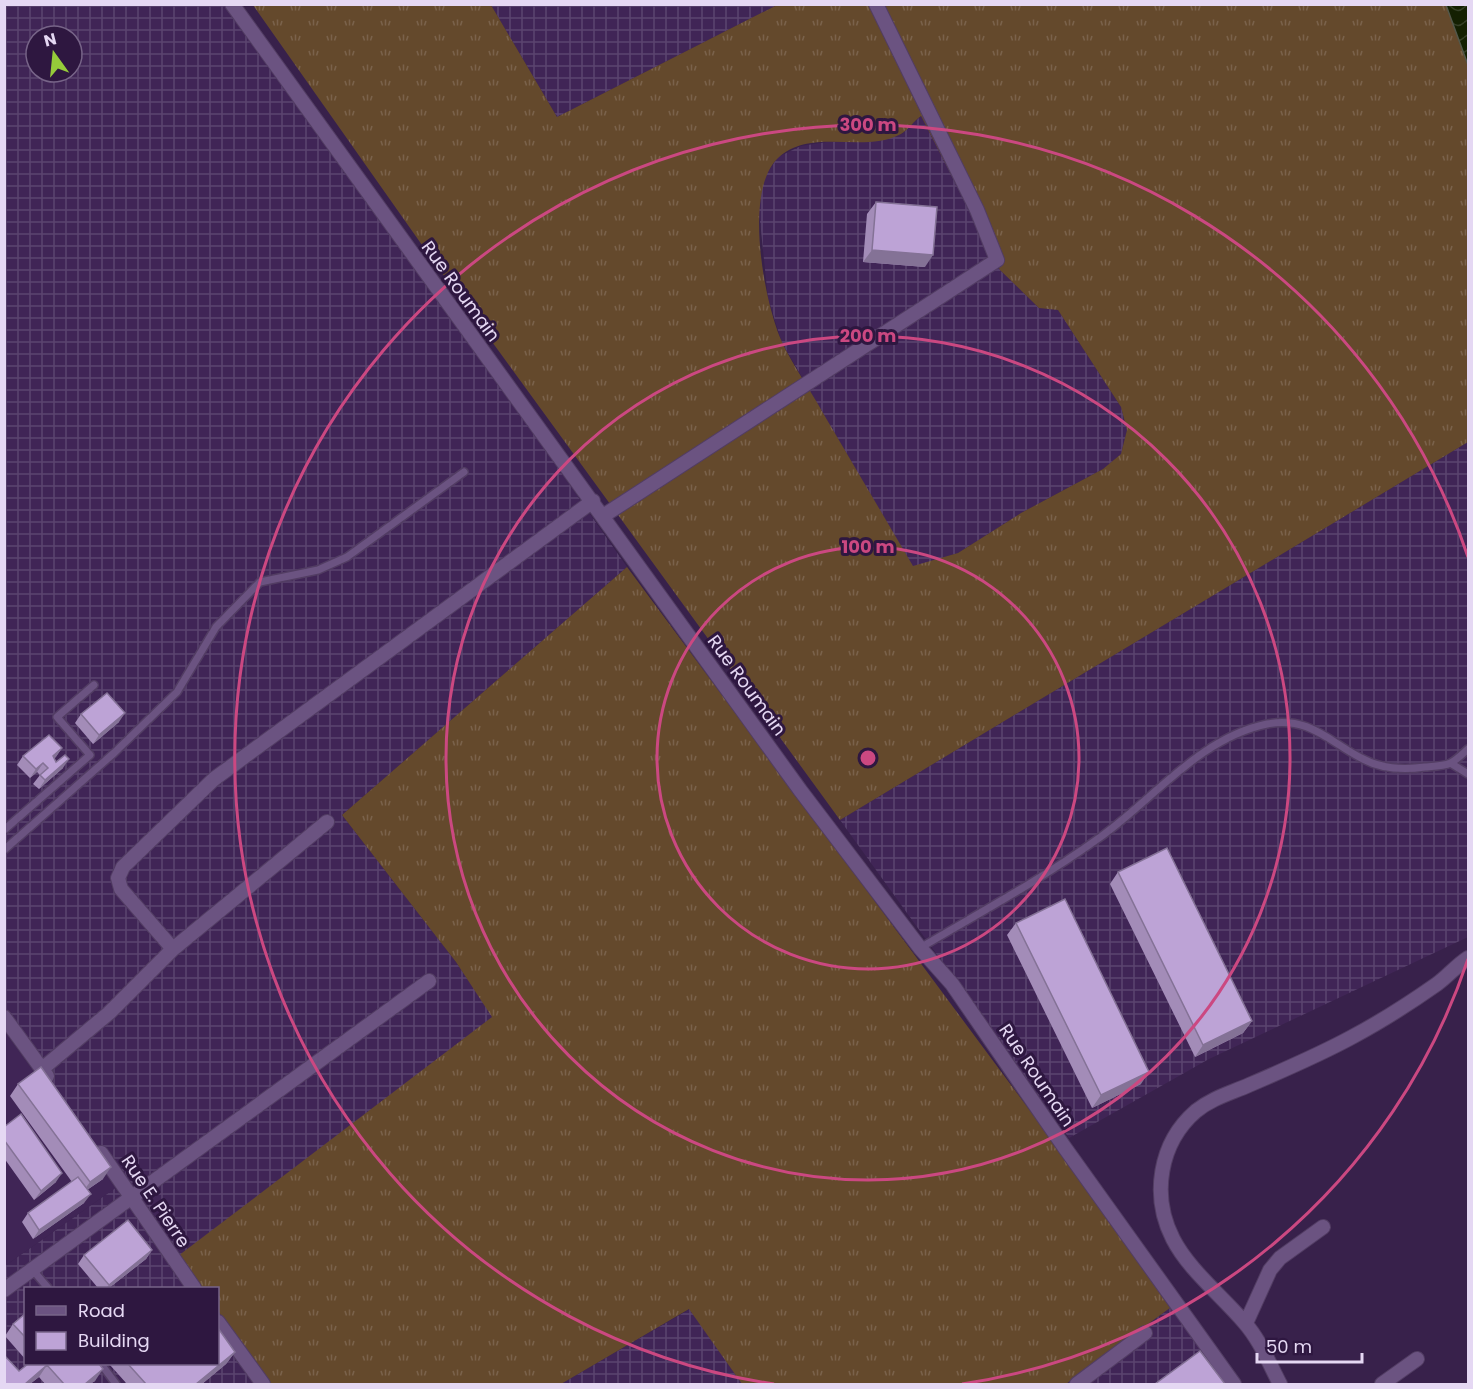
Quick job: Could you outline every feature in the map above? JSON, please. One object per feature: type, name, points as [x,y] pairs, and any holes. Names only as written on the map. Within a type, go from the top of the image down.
[{"type":"street","name":"Rue Roumain","points":[[232,4],[800,790],[920,948],[952,984],[1065,1148],[1234,1384]]},
{"type":"street","points":[[603,516],[997,260],[977,210],[876,4]]},
{"type":"street","points":[[173,949],[121,889],[118,878],[123,867],[214,780],[593,501]]},
{"type":"street","points":[[42,1069],[109,1013],[173,949],[327,822]]},
{"type":"street","points":[[1280,1384],[1261,1346],[1246,1323],[1173,1240],[1167,1225],[1160,1192],[1162,1167],[1170,1144],[1181,1126],[1197,1110],[1218,1097],[1353,1037],[1410,1003],[1468,958]]},
{"type":"street","points":[[4,1290],[131,1195],[429,981]]},
{"type":"street","points":[[4,1017],[55,1089]]},
{"type":"street","name":"Rue E. Pierre","points":[[90,1137],[193,1287]]},
{"type":"street","points":[[1246,1323],[1270,1270],[1280,1258],[1323,1227]]},
{"type":"street","points":[[219,1323],[263,1384]]},
{"type":"street","points":[[1077,1384],[1145,1333]]},
{"type":"street","points":[[1382,1384],[1417,1359]]},
{"type":"lane","points":[[4,850],[114,753],[177,692],[216,627],[260,582],[318,570],[347,557],[464,472]]},
{"type":"lane","points":[[4,830],[90,755],[57,717],[94,685]]},
{"type":"lane","points":[[920,948],[1065,862],[1122,822],[1189,763],[1243,731],[1269,724],[1295,724],[1321,731],[1363,760],[1385,767],[1408,769],[1452,764],[1468,774]]},
{"type":"lane","points":[[1452,764],[1468,748]]},
{"type":"lane","points":[[32,1269],[47,1287]]},
{"type":"lane","points":[[102,1365],[116,1384]]},
{"type":"shaded area","points":[[5,5],[227,5],[426,279],[627,567],[342,815],[456,962],[493,1017],[179,1256],[201,1287],[24,1287],[24,1365],[219,1365],[219,1312],[271,1384],[5,1384],[5,1266],[117,1187],[5,1030]]},
{"type":"shaded area","points":[[491,5],[777,5],[557,117]]},
{"type":"shaded area","points":[[921,116],[1000,270],[1039,308],[1058,310],[1121,407],[1127,430],[1121,454],[1103,469],[1021,513],[958,553],[913,567],[782,343],[768,298],[758,202],[763,179],[778,157],[801,146],[827,142],[879,141],[902,134]]},
{"type":"shaded area","points":[[1468,442],[1468,937],[1209,1059],[1069,1138],[840,820]]},
{"type":"shaded area","points":[[4,1030],[117,1187],[5,1266],[4,1266]]},
{"type":"shaded area","points":[[1174,1305],[1229,1384],[1066,1384]]},
{"type":"shaded area","points":[[690,1309],[742,1384],[561,1384]]},
{"type":"green space","points":[[253,5],[491,5],[557,117],[777,5],[1446,5],[1468,65],[1468,442],[840,820],[434,262]],"holes":[[[921,116],[1000,270],[1039,308],[1058,310],[1121,407],[1127,430],[1121,454],[1103,469],[1021,513],[958,553],[913,566],[791,360],[775,324],[760,247],[761,195],[767,174],[778,158],[791,149],[822,142],[886,140],[904,132]]]},
{"type":"green space","points":[[627,567],[1174,1305],[1066,1384],[742,1384],[689,1309],[561,1384],[271,1384],[219,1312],[219,1287],[201,1287],[178,1256],[492,1017],[456,962],[342,815]]},
{"type":"water","points":[[1446,5],[1468,5],[1468,65]]},
{"type":"building","points":[[876,202],[937,207],[933,255],[872,250]]},
{"type":"building","points":[[107,693],[125,713],[99,735],[81,714]]},
{"type":"building","points":[[49,735],[62,748],[53,756],[56,762],[65,755],[69,759],[45,780],[40,775],[48,768],[43,763],[36,769],[23,756]]},
{"type":"building","points":[[1167,848],[1252,1021],[1203,1045],[1118,872]]},
{"type":"building","points":[[1065,899],[1149,1072],[1101,1095],[1016,923]]},
{"type":"building","points":[[41,1067],[111,1167],[90,1182],[18,1084]]},
{"type":"building","points":[[21,1114],[62,1173],[41,1191],[4,1140],[4,1127]]},
{"type":"building","points":[[78,1177],[91,1194],[39,1230],[28,1213]]},
{"type":"building","points":[[128,1220],[152,1250],[109,1285],[84,1255]]},
{"type":"building","points":[[24,1315],[24,1336],[13,1324]]},
{"type":"building","points":[[219,1329],[235,1352],[196,1384],[146,1384],[129,1365],[219,1365]]},
{"type":"building","points":[[1200,1351],[1225,1384],[1155,1384]]},
{"type":"building","points":[[4,1355],[19,1371],[27,1365],[47,1365],[25,1384],[4,1384]]},
{"type":"building","points":[[47,1365],[100,1365],[103,1369],[85,1384],[64,1384]]}]
